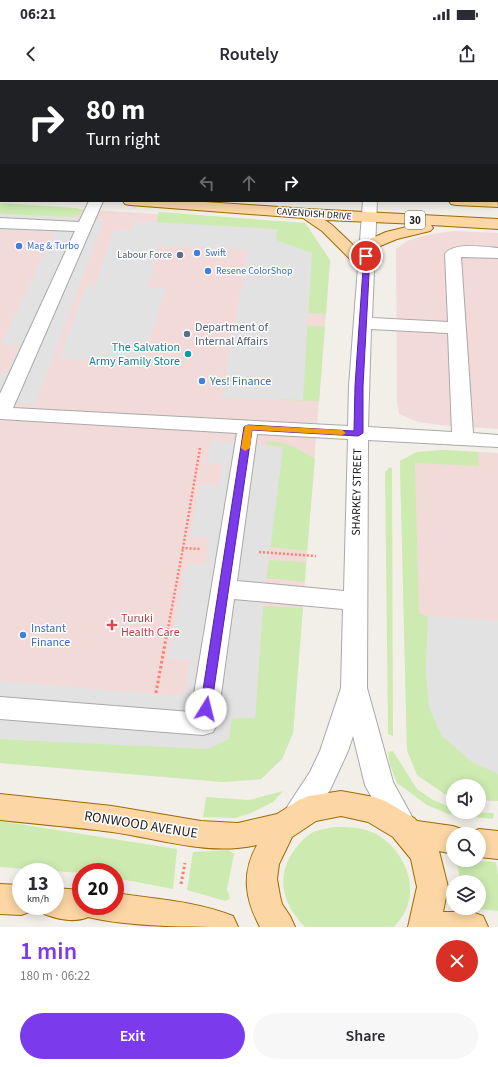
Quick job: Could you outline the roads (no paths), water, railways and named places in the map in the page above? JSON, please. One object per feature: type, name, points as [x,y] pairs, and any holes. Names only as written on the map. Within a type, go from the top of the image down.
[{"type":"main road","name":"CAVENDISH DRIVE","points":[[144,202],[307,214],[498,224]]},
{"type":"main road","points":[[477,202],[498,203]]},
{"type":"main road","points":[[307,214],[327,228],[366,266]]},
{"type":"main road","points":[[367,246],[392,235],[407,231],[462,222]]},
{"type":"main road","name":"RONWOOD AVENUE","points":[[0,807],[112,819],[201,834],[238,836],[290,820],[324,804],[351,803],[377,810],[406,829]]},
{"type":"main road","points":[[279,927],[274,921],[264,897],[261,871],[268,847],[290,820]]},
{"type":"main road","points":[[406,829],[446,838]]},
{"type":"main road","points":[[406,829],[426,855],[433,878],[432,903],[424,927],[472,927]]},
{"type":"main road","points":[[486,844],[498,845]]},
{"type":"main road","points":[[0,898],[12,899]]},
{"type":"main road","points":[[124,910],[168,916],[222,927]]},
{"type":"street","points":[[96,202],[1,413],[498,441]]},
{"type":"street","name":"SHARKEY STREET","points":[[290,820],[320,781],[334,751],[354,688],[359,386],[370,202]]},
{"type":"street","points":[[0,223],[85,227]]},
{"type":"street","points":[[463,439],[453,254],[463,251],[498,253]]},
{"type":"street","points":[[363,323],[457,328]]},
{"type":"street","points":[[0,708],[203,724],[248,427]]},
{"type":"street","points":[[224,589],[356,601]]},
{"type":"street","name":"SHARKEY STREET","points":[[354,688],[380,785],[406,829]]},
{"type":"place","name":"Mag & Turbo","points":[[19,246]]},
{"type":"place","name":"Swift","points":[[197,253]]},
{"type":"place","name":"Labour Force","points":[[180,255]]},
{"type":"place","name":"Resene ColorShop","points":[[208,271]]},
{"type":"place","name":"Department of Internal Affairs","points":[[187,334]]},
{"type":"place","name":"The Salvation Army Family Store","points":[[188,354]]},
{"type":"place","name":"Yes! Finance","points":[[202,381]]},
{"type":"place","name":"Turuki Health Care","points":[[112,625]]},
{"type":"place","name":"Instant Finance","points":[[23,635]]}]
